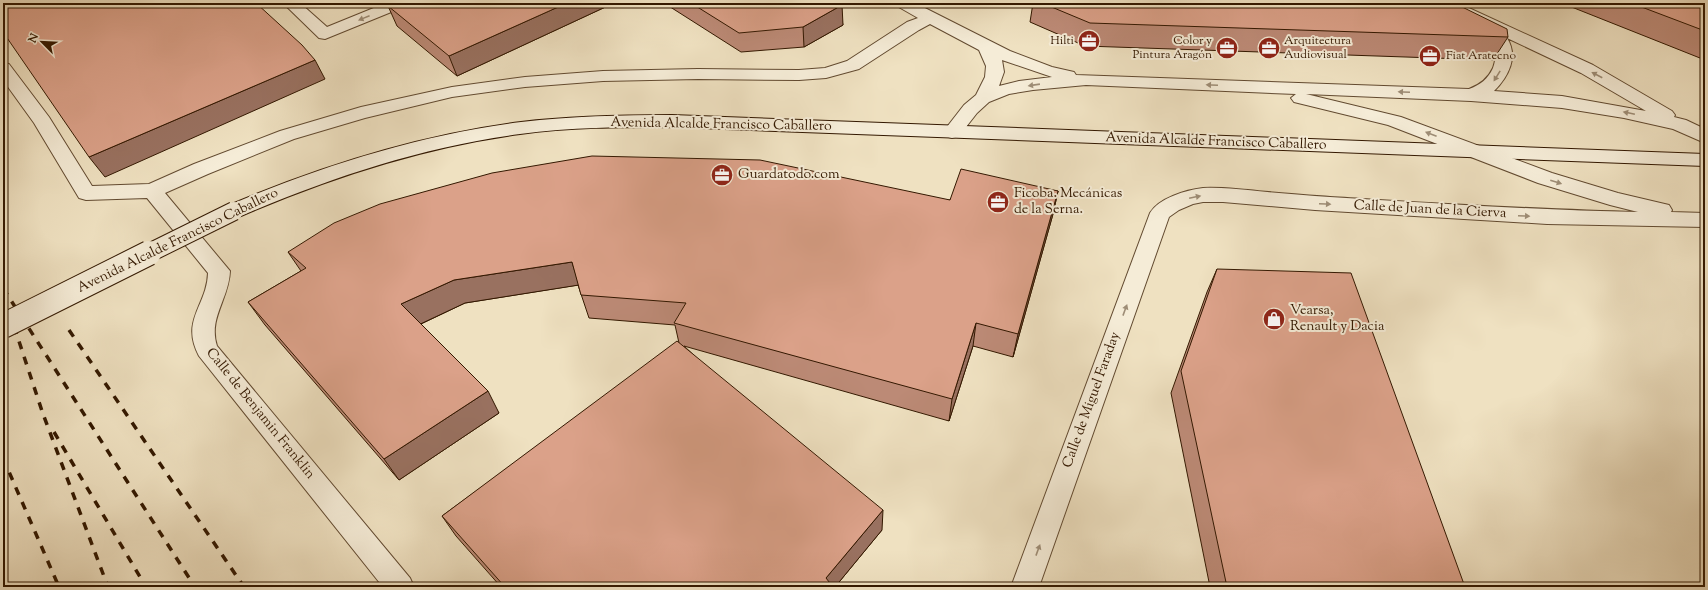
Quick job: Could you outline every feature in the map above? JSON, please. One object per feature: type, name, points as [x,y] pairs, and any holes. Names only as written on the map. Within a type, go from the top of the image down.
[{"type":"street","points":[[291,3],[325,34],[400,3]]},
{"type":"street","points":[[903,3],[930,18],[1029,66],[1050,73],[1086,80]]},
{"type":"street","points":[[1445,3],[1587,69],[1642,100],[1679,124]]},
{"type":"street","points":[[3,68],[42,121],[86,193],[152,191],[200,168],[280,138],[361,113],[420,99],[487,87],[562,78],[698,74],[799,75],[826,73],[853,65],[913,26],[930,18]]},
{"type":"street","points":[[1471,95],[1488,88],[1496,79],[1502,66],[1505,54],[1503,45],[1497,35],[1481,20]]},
{"type":"street","points":[[983,98],[993,81],[997,70],[995,62],[984,45]]},
{"type":"street","name":"Avenida Alcalde Francisco Caballero","points":[[952,132],[970,110],[983,98],[997,92],[1029,85],[1086,80],[1471,95],[1568,103],[1624,112],[1679,124],[1705,137]]},
{"type":"street","name":"Avenida Alcalde Francisco Caballero","points":[[1251,87],[1394,121],[1480,152]]},
{"type":"street","name":"Avenida Alcalde Francisco Caballero","points":[[3,326],[234,210],[313,178],[400,152],[451,140],[508,130],[588,123],[672,122],[1705,160]]},
{"type":"street","points":[[1480,152],[1545,178],[1610,198],[1705,217]]},
{"type":"street","name":"Calle de Benjamin Franklin","points":[[152,191],[219,271],[218,285],[202,328],[203,340],[207,350],[400,587]]},
{"type":"street","name":"Calle de Juan de la Cierva","points":[[1160,213],[1172,205],[1188,198],[1203,195],[1223,195],[1315,204],[1548,217],[1705,220]]},
{"type":"street","name":"Calle de Miguel Faraday","points":[[1024,587],[1160,213]]},
{"type":"building","points":[[3,3],[256,3],[302,45],[315,60],[89,157],[3,32]]},
{"type":"building","points":[[397,3],[567,3],[449,56],[388,6]]},
{"type":"building","points":[[691,3],[838,3],[842,5],[803,27],[739,33]]},
{"type":"building","points":[[1042,3],[1454,3],[1507,29],[1508,37],[1090,23]]},
{"type":"building","points":[[1631,3],[1705,3],[1705,31]]},
{"type":"building","points":[[592,156],[760,160],[950,200],[961,169],[1058,191],[1018,334],[976,323],[952,399],[674,323],[686,303],[581,295],[572,262],[454,280],[401,304],[488,391],[384,459],[248,302],[306,268],[288,252],[334,223],[380,204],[492,173]]},
{"type":"building","points":[[1217,269],[1351,273],[1465,587],[1227,587],[1181,371]]},
{"type":"building","points":[[677,341],[883,510],[826,578],[833,587],[505,587],[442,516]]},
{"type":"railway","points":[[3,288],[195,587]]},
{"type":"railway","points":[[4,296],[43,414],[108,587]]},
{"type":"railway","points":[[69,330],[244,587]]},
{"type":"railway","points":[[54,432],[146,587]]},
{"type":"railway","points":[[3,458],[59,587]]},
{"type":"railway","points":[[3,573],[10,587]]},
{"type":"place","name":"Hilti","points":[[1089,41]]},
{"type":"place","name":"Color y Pintura Aragón","points":[[1227,48]]},
{"type":"place","name":"Arquitectura Audiovisual","points":[[1269,48]]},
{"type":"place","name":"Fiat Aratecno","points":[[1430,56]]},
{"type":"place","name":"Guardatodo.com","points":[[722,175]]},
{"type":"place","name":"Ficoba. Mecánicas de la Serna.","points":[[998,202]]},
{"type":"place","name":"Vearsa, Renault y Dacia","points":[[1274,319]]}]
